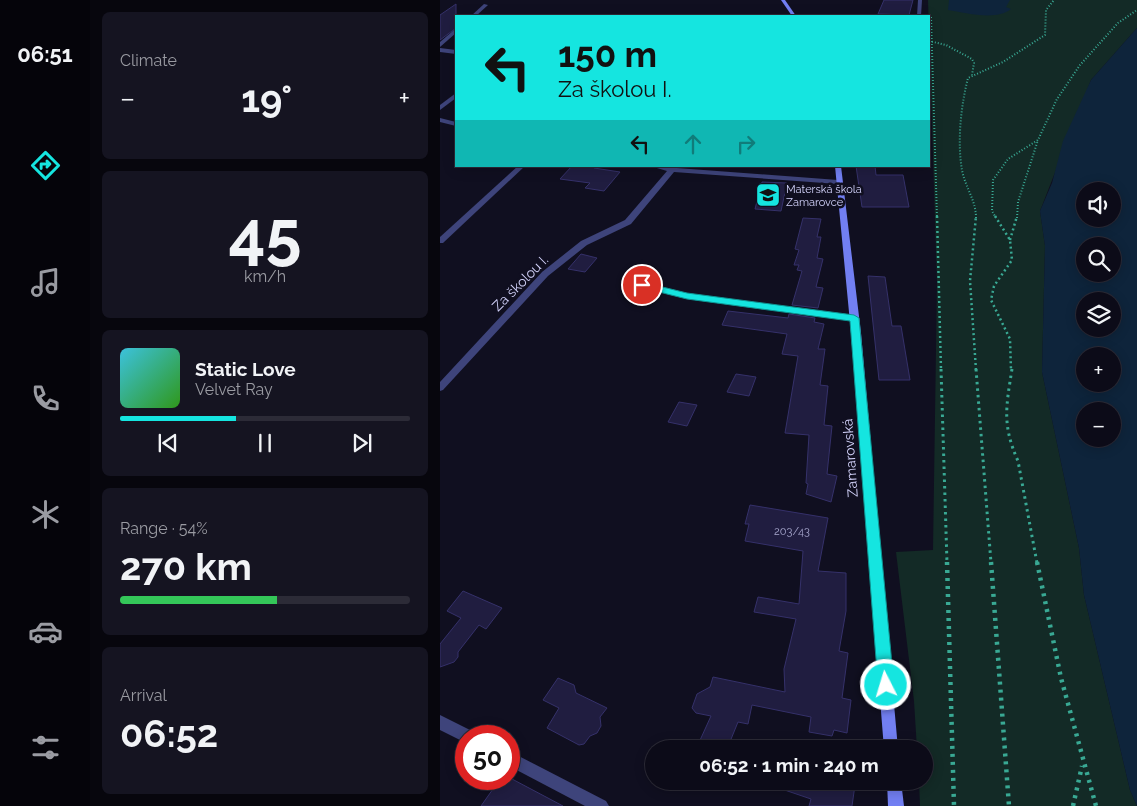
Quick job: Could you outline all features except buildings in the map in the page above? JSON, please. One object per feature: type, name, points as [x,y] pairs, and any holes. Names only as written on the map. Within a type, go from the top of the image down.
[{"type":"main road","points":[[783,0],[793,15]]},
{"type":"main road","name":"Zamarovská","points":[[838,167],[838,182],[846,229],[890,740]]},
{"type":"main road","points":[[895,790],[896,806]]},
{"type":"street","points":[[920,0],[920,15]]},
{"type":"street","points":[[475,15],[486,5]]},
{"type":"street","points":[[440,45],[455,32]]},
{"type":"street","points":[[440,50],[455,52]]},
{"type":"street","points":[[440,108],[455,97]]},
{"type":"street","points":[[440,120],[455,124]]},
{"type":"street","points":[[440,241],[521,167]]},
{"type":"street","points":[[658,167],[672,170],[838,182]]},
{"type":"street","name":"Za školou I.","points":[[440,388],[546,274],[584,243],[628,222],[672,170]]},
{"type":"street","points":[[642,285],[687,296],[854,318]]},
{"type":"street","points":[[440,722],[455,730]]},
{"type":"street","points":[[520,764],[601,806]]},
{"type":"path","points":[[1009,806],[970,291],[969,271],[976,210],[962,170],[964,101],[967,81],[972,75],[1003,62],[1045,35],[1045,12],[1054,0]]},
{"type":"path","points":[[1096,806],[1082,765],[1045,608],[1018,461],[1012,447],[1005,412],[1012,367],[1010,339],[991,300],[994,286],[1012,260],[1010,240],[1016,223],[1018,202],[1038,140],[1057,99],[1080,65],[1118,23],[1137,10]]},
{"type":"path","points":[[930,14],[954,806]]},
{"type":"path","points":[[930,41],[946,45],[972,60],[972,75]]},
{"type":"path","points":[[1010,240],[992,211],[993,180],[1008,159],[1038,140]]},
{"type":"path","points":[[1073,806],[1082,765]]},
{"type":"green space","points":[[928,0],[1137,0],[1137,28],[1091,80],[1040,211],[1045,246],[1042,372],[1079,548],[1084,595],[1130,790],[1137,806],[920,806],[919,790],[933,790],[933,740],[916,740],[914,701],[896,552],[933,550],[937,282],[930,15],[928,15]]},
{"type":"water","points":[[949,0],[1010,0],[1006,7],[1011,9],[997,15],[972,14],[948,10]]},
{"type":"water","points":[[1137,28],[1137,806],[1130,790],[1084,595],[1079,548],[1042,372],[1045,246],[1040,211],[1052,183],[1063,141],[1091,80]]},
{"type":"place","name":"Materská škola Zamarovce","points":[[768,195]]},
{"type":"route","points":[[642,285],[687,296],[854,318],[886,685]]}]
